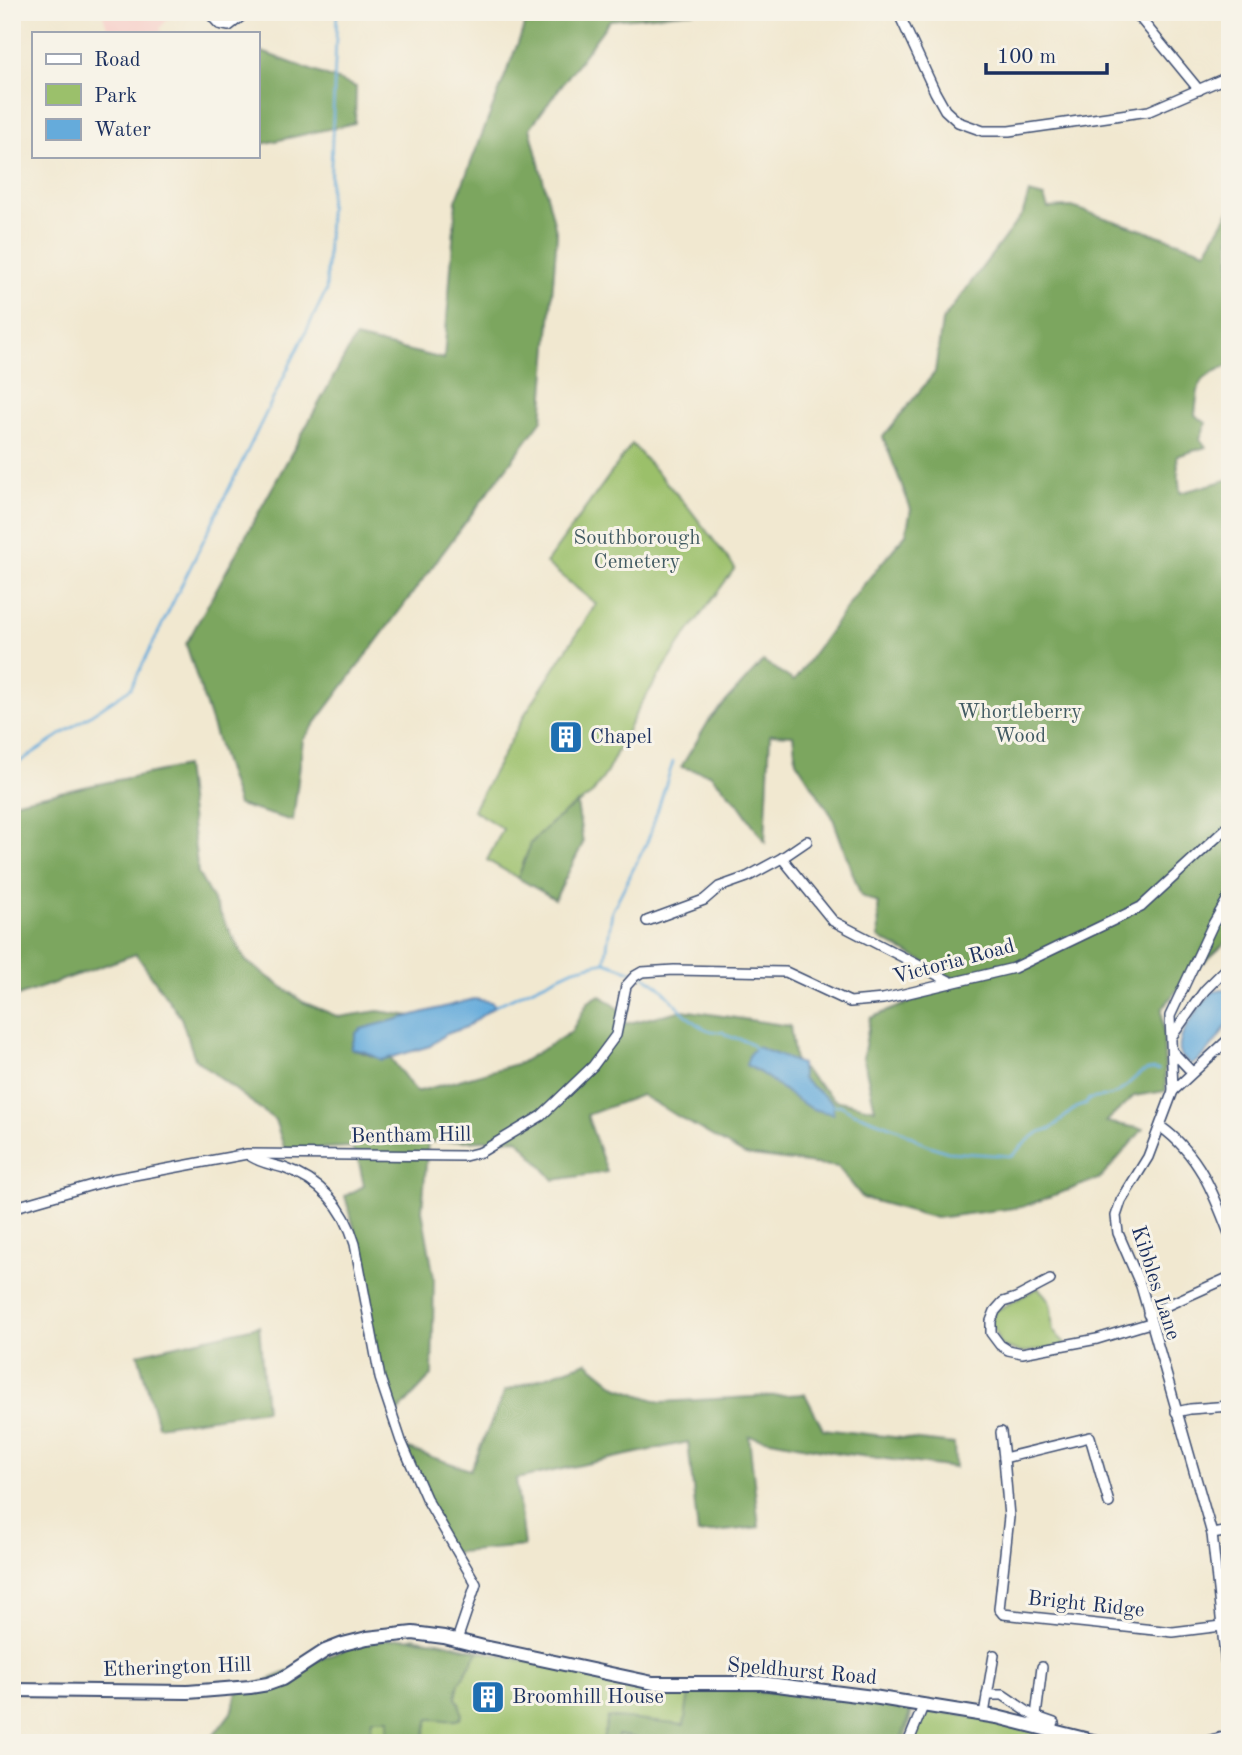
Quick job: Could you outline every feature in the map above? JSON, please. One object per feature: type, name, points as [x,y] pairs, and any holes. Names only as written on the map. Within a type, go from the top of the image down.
[{"type":"street","points":[[208,12],[219,24],[229,26],[247,12]]},
{"type":"street","points":[[898,12],[945,110],[966,125],[984,131],[1062,125],[1149,111],[1230,76]]},
{"type":"street","points":[[1135,12],[1199,90]]},
{"type":"street","name":"Victoria Road","points":[[651,970],[786,972],[850,1003],[883,999],[1014,968],[1141,907],[1230,825]]},
{"type":"street","points":[[647,920],[704,900],[719,887],[747,877],[807,841]]},
{"type":"street","points":[[782,858],[833,920],[951,982]]},
{"type":"street","name":"Kibbles Lane","points":[[1230,894],[1213,923],[1170,1016],[1173,1091],[1148,1157],[1121,1201],[1116,1216],[1118,1233],[1140,1286],[1212,1534],[1230,1701]]},
{"type":"street","points":[[1172,1036],[1205,990],[1230,965]]},
{"type":"street","name":"Bentham Hill","points":[[12,1208],[113,1180],[247,1154],[465,1156],[481,1152],[541,1116],[593,1066],[616,1035],[626,986],[635,976],[651,970]]},
{"type":"street","points":[[1173,1091],[1230,1038]]},
{"type":"street","points":[[1173,1052],[1192,1072]]},
{"type":"street","points":[[1161,1127],[1184,1146],[1203,1171],[1230,1236]]},
{"type":"street","points":[[247,1154],[257,1161],[294,1172],[316,1184],[343,1212],[350,1225],[380,1378],[397,1428],[426,1497],[476,1584],[457,1640]]},
{"type":"street","points":[[1050,1280],[1003,1302],[995,1311],[991,1321],[991,1334],[1000,1345],[1022,1353],[1097,1339],[1149,1319],[1230,1277]]},
{"type":"street","points":[[1176,1412],[1230,1406]]},
{"type":"street","points":[[1001,1432],[1004,1458],[1090,1437],[1109,1503]]},
{"type":"street","name":"Bright Ridge","points":[[1004,1458],[1009,1517],[999,1609],[1003,1614],[1173,1632],[1222,1626]]},
{"type":"street","points":[[1212,1534],[1230,1531]]},
{"type":"street","name":"Etherington Hill","points":[[12,1690],[188,1692],[250,1688],[282,1679],[325,1651],[367,1638],[413,1633],[457,1640]]},
{"type":"street","name":"Speldhurst Road","points":[[457,1640],[653,1683],[761,1683],[924,1704],[984,1714],[1101,1743]]},
{"type":"street","points":[[984,1714],[994,1655]]},
{"type":"street","points":[[1036,1716],[1042,1667]]},
{"type":"street","points":[[987,1695],[1003,1695],[1036,1716],[1054,1723]]},
{"type":"street","points":[[908,1743],[924,1704]]},
{"type":"street","points":[[1208,1743],[1230,1737]]},
{"type":"shaded area","points":[[102,12],[174,12],[160,28],[162,32],[109,32]]},
{"type":"green space","points":[[530,12],[695,12],[610,20],[530,128],[557,234],[542,420],[303,740],[293,821],[238,805],[186,644],[355,338],[444,359],[456,201]]},
{"type":"green space","points":[[259,51],[356,87],[355,123],[259,145]]},
{"type":"green space","name":"Whortleberry Wood","points":[[1029,193],[1044,197],[1048,208],[1072,207],[1206,251],[1230,210],[1230,365],[1205,378],[1199,388],[1195,415],[1206,423],[1200,439],[1206,447],[1177,456],[1180,493],[1230,479],[1230,939],[1185,980],[1162,1009],[1166,1091],[1134,1096],[1106,1122],[1143,1129],[1101,1178],[1022,1207],[936,1218],[863,1198],[838,1167],[745,1155],[641,1095],[587,1115],[607,1172],[554,1180],[518,1139],[428,1142],[422,1210],[434,1278],[432,1375],[395,1415],[368,1321],[364,1262],[345,1196],[364,1186],[359,1162],[351,1147],[285,1150],[275,1120],[195,1059],[181,1018],[136,954],[12,998],[12,802],[185,766],[198,873],[246,961],[303,1002],[339,1017],[378,1011],[412,1016],[356,1033],[351,1049],[375,1057],[390,1057],[416,1092],[520,1063],[571,1032],[588,1002],[600,995],[622,1011],[625,1024],[683,1010],[790,1026],[795,1062],[835,1100],[875,1109],[863,1057],[870,1018],[962,982],[879,938],[878,903],[861,896],[832,816],[796,761],[793,735],[770,734],[765,842],[737,802],[710,774],[681,767],[710,719],[763,661],[794,681],[860,589],[906,534],[911,509],[883,437],[935,372],[942,321],[1023,213]]},
{"type":"green space","name":"Southborough Cemetery","points":[[632,444],[688,507],[735,568],[681,642],[639,707],[607,772],[592,794],[551,823],[531,843],[518,878],[487,860],[503,829],[473,810],[525,714],[596,604],[546,563]]},
{"type":"green space","points":[[577,803],[583,843],[555,899],[518,878],[531,843]]},
{"type":"green space","points":[[1038,1288],[1050,1303],[1053,1331],[1067,1345],[1022,1353],[1000,1345],[991,1321],[995,1311]]},
{"type":"green space","points":[[259,1326],[266,1410],[158,1426],[138,1354]]},
{"type":"green space","points":[[587,1362],[619,1388],[661,1402],[805,1394],[823,1429],[954,1444],[955,1468],[839,1453],[749,1436],[759,1527],[698,1534],[688,1442],[516,1479],[524,1546],[449,1553],[405,1448],[470,1470],[505,1391]]},
{"type":"green space","points":[[414,1637],[629,1683],[747,1688],[870,1701],[912,1711],[904,1743],[208,1743],[233,1710],[237,1692]]},
{"type":"green space","points":[[400,1638],[438,1641],[479,1651],[459,1683],[456,1698],[462,1715],[456,1720],[429,1719],[422,1743],[385,1743],[389,1719],[372,1719],[369,1743],[208,1743],[233,1710],[237,1692],[359,1644]]},
{"type":"green space","points":[[690,1686],[870,1702],[910,1712],[900,1743],[664,1743],[618,1735],[615,1743],[602,1743],[608,1717],[684,1725]]},
{"type":"green space","points":[[930,1712],[962,1714],[1075,1743],[912,1743],[921,1720]]},
{"type":"water","points":[[1227,989],[1230,992],[1228,1021],[1209,1050],[1192,1064],[1183,1058],[1180,1049],[1186,1028],[1212,992]]},
{"type":"water","points":[[474,999],[492,1002],[495,1006],[466,1027],[444,1035],[430,1046],[382,1060],[363,1051],[351,1049],[356,1033],[361,1029]]},
{"type":"water","points":[[757,1047],[801,1064],[802,1079],[833,1103],[833,1114],[802,1103],[746,1065],[750,1053]]},
{"type":"waterway","points":[[12,767],[131,688],[326,291],[337,12]]},
{"type":"waterway","points":[[605,962],[612,911],[648,840],[673,762]]},
{"type":"waterway","points":[[495,1006],[574,969],[605,962],[634,972]]},
{"type":"waterway","points":[[644,976],[664,991],[700,1026],[749,1042],[757,1052]]},
{"type":"waterway","points":[[833,1106],[840,1105],[948,1152],[1012,1156],[1035,1135],[1051,1129],[1089,1099],[1122,1090],[1146,1070],[1159,1070]]},
{"type":"place","name":"Chapel","points":[[566,737]]},
{"type":"place","name":"Broomhill House","points":[[488,1697]]}]
